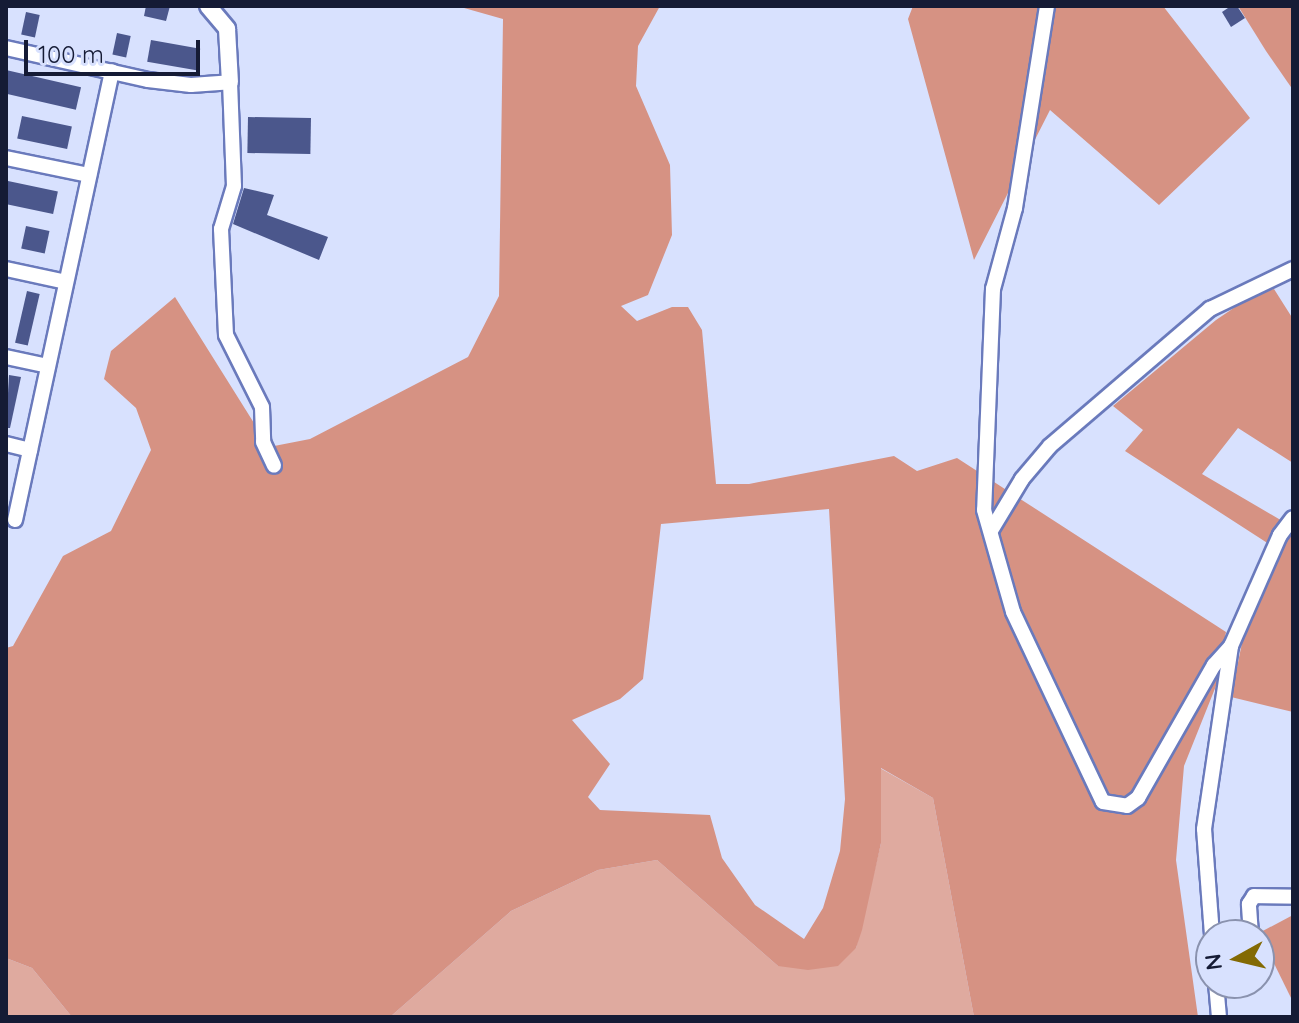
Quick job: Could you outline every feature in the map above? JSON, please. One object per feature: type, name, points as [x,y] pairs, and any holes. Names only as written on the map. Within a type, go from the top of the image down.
[{"type":"street","points":[[208,6],[227,29],[230,82],[234,186],[221,229],[226,335],[262,407],[263,442],[274,466]]},
{"type":"street","points":[[1047,6],[1015,208],[993,289],[984,510],[992,529],[1013,612],[1103,802],[1115,807],[1138,798],[1214,665],[1231,646]]},
{"type":"street","points":[[6,48],[191,85],[230,82]]},
{"type":"street","points":[[15,520],[112,71]]},
{"type":"street","points":[[6,158],[89,175]]},
{"type":"street","points":[[6,269],[66,282]]},
{"type":"street","points":[[992,529],[1022,479],[1050,446],[1210,309],[1293,269]]},
{"type":"street","points":[[6,357],[48,366]]},
{"type":"street","points":[[6,444],[30,450]]},
{"type":"street","points":[[1211,919],[1204,829],[1231,646],[1280,535],[1293,518]]},
{"type":"street","points":[[1250,919],[1249,904],[1254,896],[1293,897]]},
{"type":"street","points":[[1211,915],[1214,919]]},
{"type":"shaded area","points":[[457,6],[660,6],[638,46],[636,86],[670,165],[672,235],[648,295],[621,306],[637,321],[672,307],[688,307],[702,330],[716,484],[749,484],[894,456],[917,471],[957,458],[1226,632],[1216,686],[1184,766],[1176,860],[1198,1017],[974,1017],[933,798],[881,768],[881,843],[856,948],[838,966],[808,970],[778,966],[657,860],[598,870],[511,911],[390,1017],[72,1017],[32,968],[6,958],[6,648],[13,646],[63,556],[111,531],[151,450],[136,408],[104,379],[111,351],[175,297],[269,447],[310,439],[468,357],[499,296],[503,19]],"holes":[[[829,509],[845,799],[840,851],[823,908],[804,939],[755,905],[722,858],[710,815],[600,810],[588,797],[610,764],[572,720],[620,699],[643,679],[661,524]]]},
{"type":"shaded area","points":[[913,6],[1163,6],[1250,118],[1159,205],[1050,110],[974,260],[908,19]]},
{"type":"shaded area","points":[[1238,6],[1293,6],[1293,90],[1266,51]]},
{"type":"shaded area","points":[[1274,289],[1293,319],[1293,463],[1238,428],[1202,474],[1284,522],[1272,546],[1125,451],[1143,430],[1113,406],[1216,320],[1256,293]]},
{"type":"shaded area","points":[[1293,527],[1293,712],[1231,697],[1244,633]]},
{"type":"shaded area","points":[[880,768],[933,798],[974,1017],[390,1017],[511,911],[598,870],[657,860],[778,966],[856,948],[881,843]]},
{"type":"shaded area","points":[[1293,915],[1293,1002],[1275,965],[1275,925]]},
{"type":"shaded area","points":[[6,958],[32,968],[72,1017],[6,1017]]},
{"type":"building","points":[[146,6],[170,6],[166,21],[144,16]]},
{"type":"building","points":[[1237,6],[1245,18],[1231,27],[1222,12]]},
{"type":"building","points":[[26,12],[40,15],[35,37],[21,34]]},
{"type":"building","points":[[117,33],[131,36],[126,57],[112,55]]},
{"type":"building","points":[[151,40],[200,49],[196,70],[147,62]]},
{"type":"building","points":[[6,70],[81,87],[76,110],[6,94]]},
{"type":"building","points":[[22,116],[72,127],[67,149],[17,138]]},
{"type":"building","points":[[248,117],[311,118],[310,154],[247,153]]},
{"type":"building","points":[[8,181],[58,192],[53,214],[6,204]]},
{"type":"building","points":[[244,188],[274,195],[267,215],[328,237],[319,260],[233,224]]},
{"type":"building","points":[[26,226],[49,231],[45,253],[21,248]]},
{"type":"building","points":[[27,291],[40,294],[28,346],[15,343]]},
{"type":"building","points":[[9,375],[21,377],[10,428],[6,428]]}]
